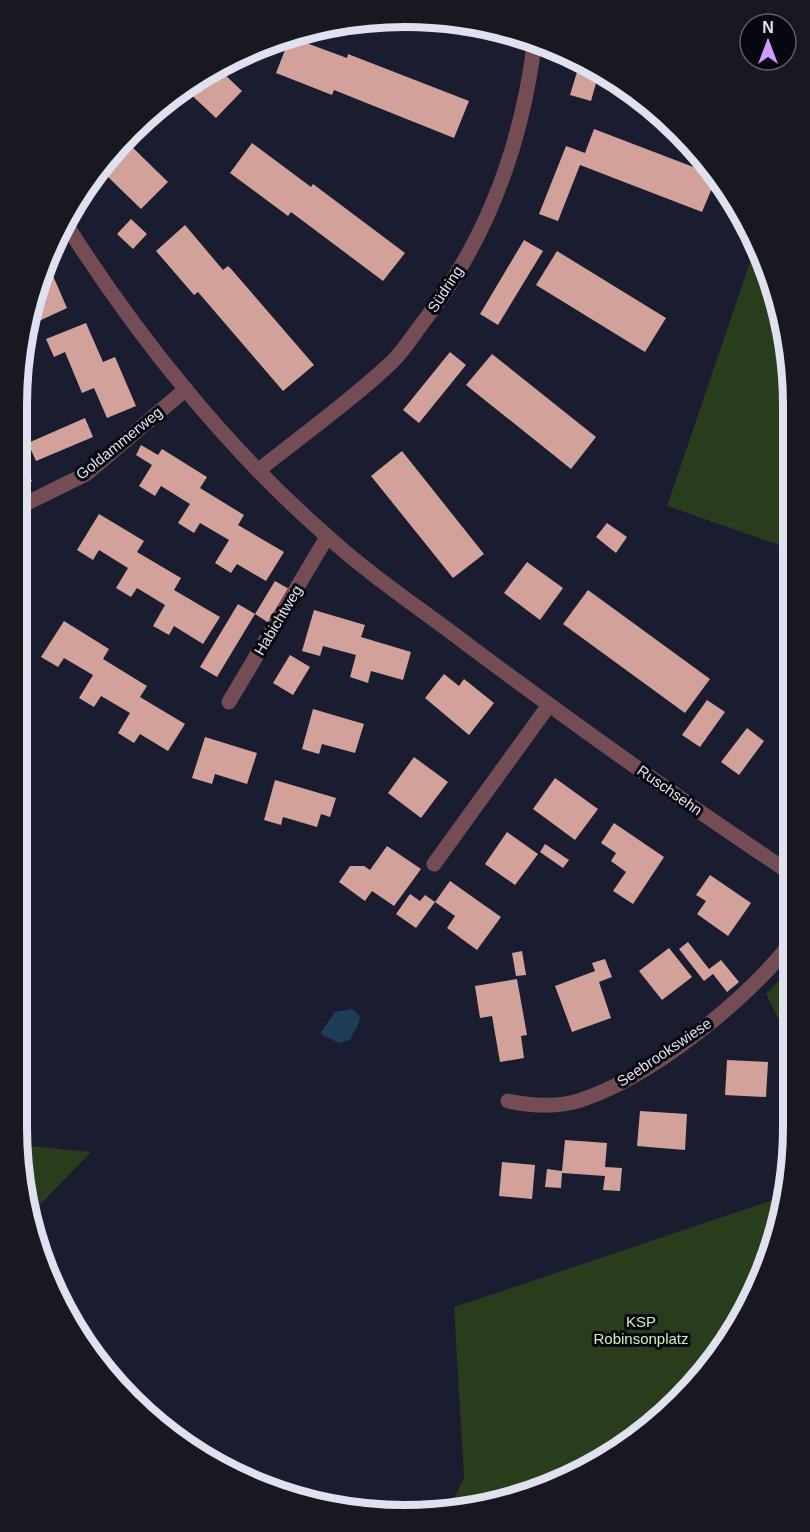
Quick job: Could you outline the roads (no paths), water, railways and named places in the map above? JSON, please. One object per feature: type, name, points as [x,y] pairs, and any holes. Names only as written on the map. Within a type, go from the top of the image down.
[{"type":"street","name":"Südring","points":[[259,470],[394,359],[443,297],[494,202],[516,142],[529,86],[534,50]]},
{"type":"street","points":[[70,231],[89,261],[186,389],[259,470],[327,537]]},
{"type":"street","name":"Goldammerweg","points":[[27,503],[86,474],[186,389]]},
{"type":"street","name":"Ruschsehn","points":[[327,537],[549,705],[783,868]]},
{"type":"street","name":"Habichtweg","points":[[229,702],[327,537]]},
{"type":"street","points":[[434,864],[549,705]]},
{"type":"street","name":"Seebrookswiese","points":[[508,1101],[535,1107],[579,1101],[628,1080],[705,1027],[783,954]]},
{"type":"water","points":[[352,1009],[360,1016],[350,1040],[339,1043],[322,1035],[321,1032],[335,1012]]},
{"type":"park label","name":"KSP Robinsonplatz","points":[[641,1330]]}]
